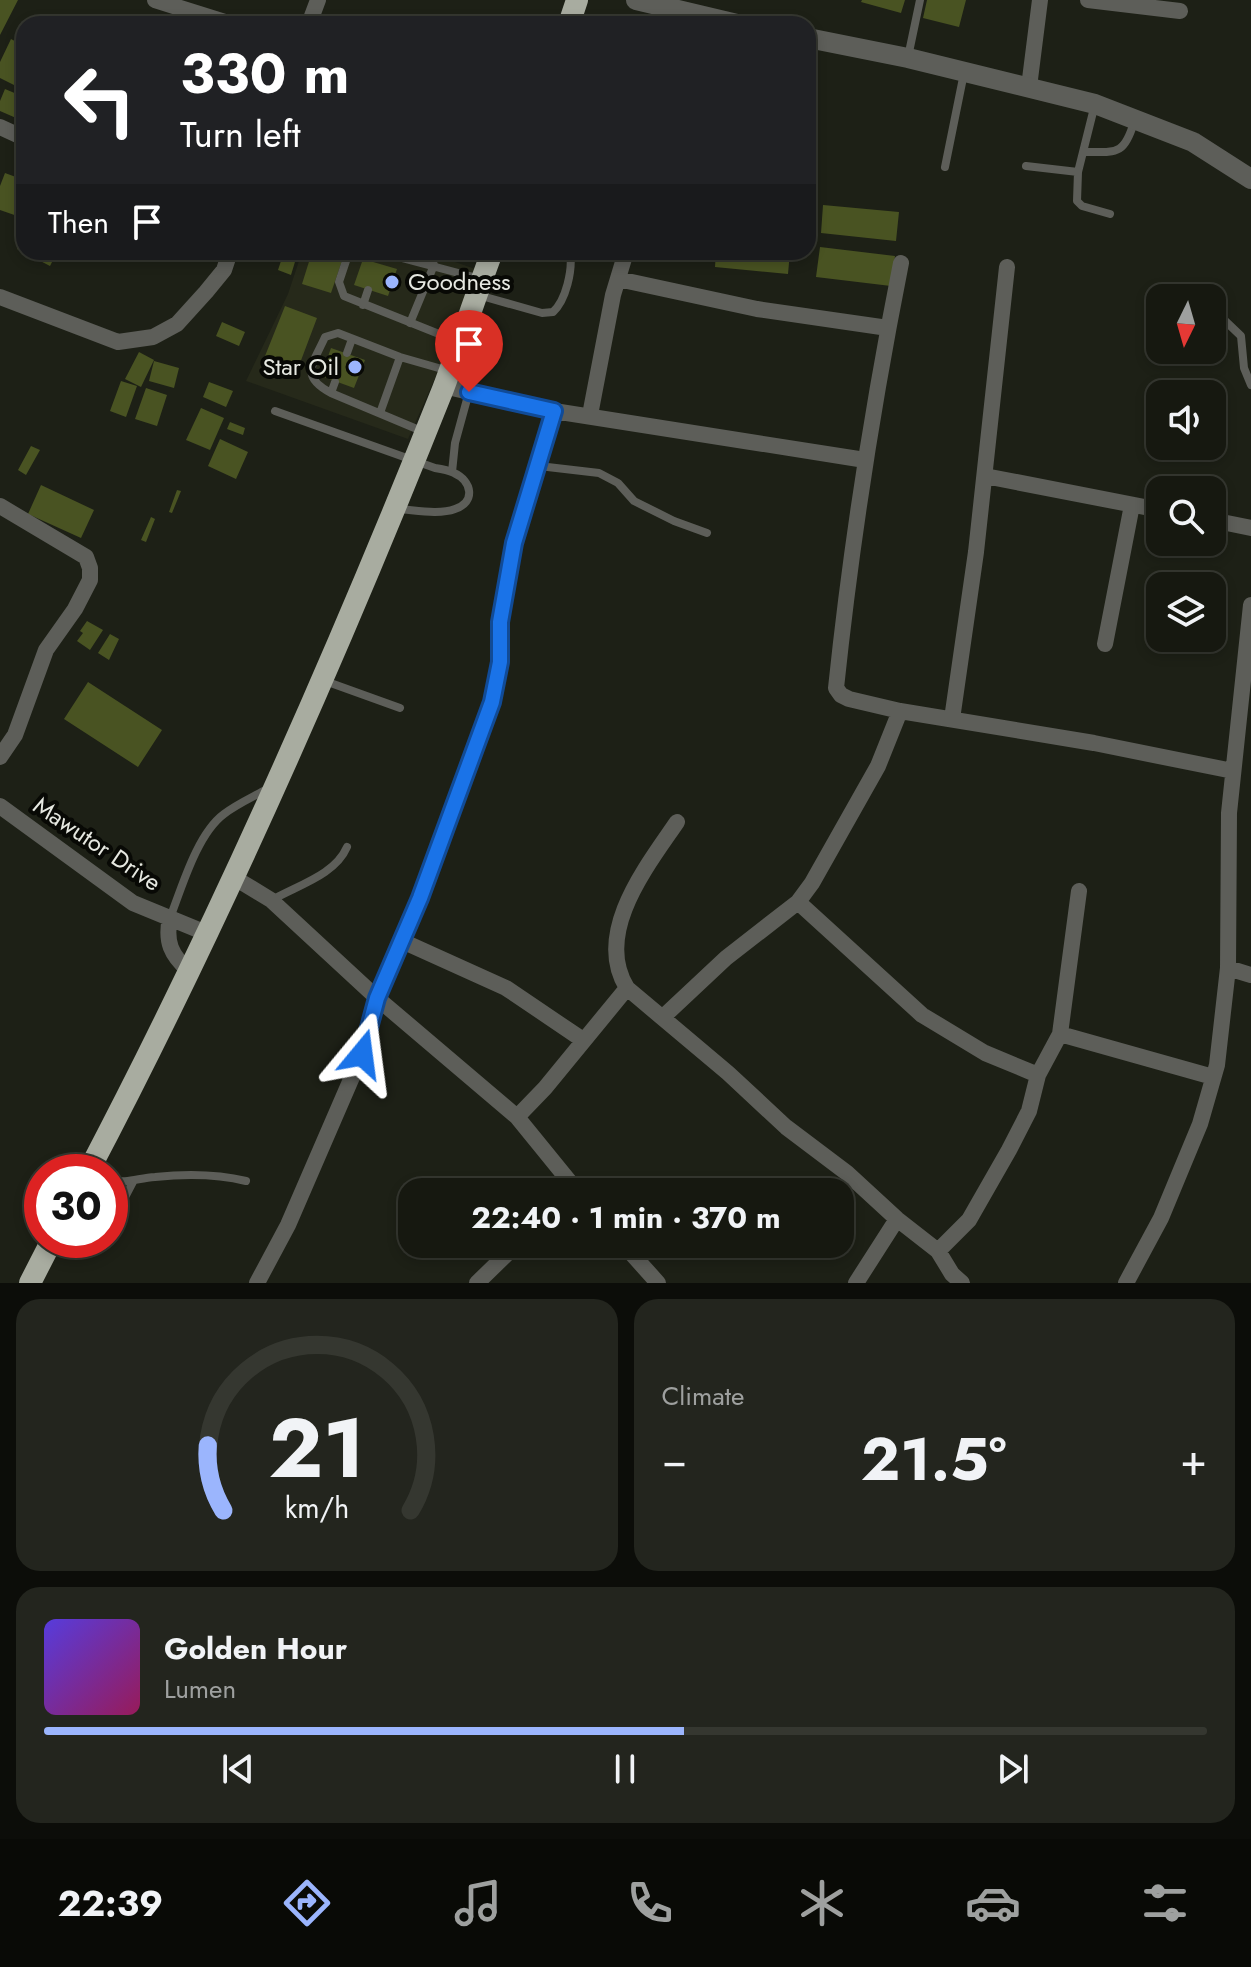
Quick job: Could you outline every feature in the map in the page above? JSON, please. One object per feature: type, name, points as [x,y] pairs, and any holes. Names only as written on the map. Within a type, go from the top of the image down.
[{"type":"highway","points":[[99,1154],[233,877],[321,679],[425,432],[489,260]]},
{"type":"highway","points":[[30,1283],[43,1258]]},
{"type":"street","points":[[155,0],[206,16]]},
{"type":"street","points":[[636,0],[692,13]]},
{"type":"street","points":[[1029,87],[1040,0]]},
{"type":"street","points":[[1088,0],[1180,11]]},
{"type":"street","points":[[816,40],[908,58],[1095,104],[1193,142],[1251,179]]},
{"type":"street","points":[[0,297],[118,342],[153,337],[177,324],[187,314],[224,270],[227,260]]},
{"type":"street","points":[[590,415],[624,260]]},
{"type":"street","points":[[901,263],[865,460],[847,578],[836,688],[849,699],[900,711],[1094,743],[1233,771]]},
{"type":"street","points":[[952,719],[985,476],[1007,267]]},
{"type":"street","points":[[618,279],[757,309],[888,328]]},
{"type":"street","points":[[446,379],[469,392],[554,411],[865,460]]},
{"type":"street","points":[[257,1283],[288,1225],[362,1054],[377,998],[402,941],[492,702],[500,662],[500,622],[514,543],[554,411]]},
{"type":"street","points":[[985,476],[1146,508]]},
{"type":"street","points":[[1105,644],[1132,505]]},
{"type":"street","points":[[0,506],[86,557],[90,580],[75,609],[46,650],[15,735],[0,757]]},
{"type":"street","points":[[1226,523],[1251,528]]},
{"type":"street","points":[[1126,1283],[1161,1218],[1200,1124],[1213,1077],[1225,1010],[1229,813],[1251,605]]},
{"type":"street","points":[[663,1017],[726,958],[798,902],[812,883],[878,766],[900,711]]},
{"type":"street","name":"Mawutor Drive","points":[[0,806],[133,903],[206,933]]},
{"type":"street","points":[[677,822],[627,900],[619,931],[618,951],[618,973],[627,988],[728,1073],[786,1127],[847,1173],[938,1251],[952,1274],[962,1283]]},
{"type":"street","points":[[233,877],[271,900],[377,998],[517,1117],[563,1178]]},
{"type":"street","points":[[938,1251],[969,1220],[1002,1162],[1029,1111],[1038,1075],[1060,1034],[1079,891]]},
{"type":"street","points":[[798,902],[922,1015],[985,1053],[1038,1075]]},
{"type":"street","name":"Mawutor Drive","points":[[170,918],[168,942],[171,953],[189,971]]},
{"type":"street","points":[[402,941],[506,988],[583,1040]]},
{"type":"street","points":[[1228,968],[1251,975]]},
{"type":"street","points":[[517,1117],[545,1088],[627,988]]},
{"type":"street","points":[[1060,1034],[1213,1077]]},
{"type":"street","points":[[856,1283],[897,1219]]},
{"type":"street","points":[[477,1283],[503,1258]]},
{"type":"street","points":[[636,1258],[658,1283]]},
{"type":"lane","points":[[908,58],[920,0]]},
{"type":"lane","points":[[945,167],[965,72]]},
{"type":"lane","points":[[1095,104],[1078,172],[1077,201],[1082,206],[1110,214]]},
{"type":"lane","points":[[1083,152],[1114,152],[1122,148],[1128,141],[1135,117]]},
{"type":"lane","points":[[1026,166],[1078,172]]},
{"type":"lane","points":[[346,260],[339,282],[344,296],[459,342]]},
{"type":"lane","points":[[413,260],[434,265],[542,313],[553,312],[560,306],[571,260]]},
{"type":"lane","points":[[410,323],[434,265]]},
{"type":"lane","points":[[363,305],[368,290]]},
{"type":"lane","points":[[1226,322],[1241,336],[1244,368],[1251,385]]},
{"type":"lane","points":[[425,432],[331,393],[317,385],[310,371],[325,337],[338,333],[446,379]]},
{"type":"lane","points":[[347,353],[352,339]]},
{"type":"lane","points":[[380,413],[400,357]]},
{"type":"lane","points":[[331,393],[335,382]]},
{"type":"lane","points":[[452,472],[455,443],[469,392]]},
{"type":"lane","points":[[275,411],[452,472],[464,478],[470,487],[470,497],[453,510],[393,508]]},
{"type":"lane","points":[[539,466],[599,473],[618,483],[634,501],[707,533]]},
{"type":"lane","points":[[321,679],[400,708]]},
{"type":"lane","points":[[170,918],[197,851],[212,825],[223,814],[274,784]]},
{"type":"lane","points":[[271,900],[327,872],[341,861],[347,847]]},
{"type":"lane","points":[[128,1182],[170,1175],[232,1177],[246,1181]]},
{"type":"lane","points":[[128,1192],[133,1182]]},
{"type":"shaded area","points":[[299,260],[450,260],[475,269],[448,349],[408,439],[246,381],[288,294]]},
{"type":"building","points":[[0,0],[18,0],[0,35]]},
{"type":"building","points":[[862,0],[905,0],[901,13]]},
{"type":"building","points":[[927,0],[966,0],[959,27],[923,18]]},
{"type":"building","points":[[11,39],[16,42],[16,86],[0,78],[0,62]]},
{"type":"building","points":[[5,89],[16,94],[16,118],[0,111]]},
{"type":"building","points":[[5,173],[16,177],[16,216],[0,210],[0,186]]},
{"type":"building","points":[[823,205],[899,212],[896,241],[821,233]]},
{"type":"building","points":[[820,247],[895,256],[891,286],[816,277]]},
{"type":"building","points":[[38,260],[53,260],[50,266]]},
{"type":"building","points":[[281,260],[296,260],[291,275],[278,270]]},
{"type":"building","points":[[310,260],[342,260],[331,293],[302,284]]},
{"type":"building","points":[[363,260],[397,269],[388,296],[354,285]]},
{"type":"building","points":[[715,260],[789,260],[788,274],[715,267]]},
{"type":"building","points":[[285,306],[317,318],[294,379],[261,366]]},
{"type":"building","points":[[222,322],[245,332],[239,346],[216,336]]},
{"type":"building","points":[[331,348],[365,360],[354,388],[321,376]]},
{"type":"building","points":[[139,352],[154,360],[141,387],[125,379]]},
{"type":"building","points":[[154,361],[179,368],[174,388],[149,381]]},
{"type":"building","points":[[121,381],[137,386],[126,417],[110,411]]},
{"type":"building","points":[[209,382],[233,391],[226,407],[203,397]]},
{"type":"building","points":[[146,388],[167,395],[157,426],[135,419]]},
{"type":"building","points":[[201,408],[224,418],[210,450],[186,440]]},
{"type":"building","points":[[230,422],[245,428],[243,435],[227,429]]},
{"type":"building","points":[[220,439],[248,452],[236,479],[208,466]]},
{"type":"building","points":[[31,446],[40,450],[26,475],[18,470]]},
{"type":"building","points":[[41,485],[94,510],[81,538],[28,514]]},
{"type":"building","points":[[177,490],[181,491],[172,513],[169,512]]},
{"type":"building","points":[[151,517],[155,519],[146,542],[141,540]]},
{"type":"building","points":[[87,621],[103,630],[90,650],[77,641]]},
{"type":"building","points":[[110,634],[119,639],[109,660],[98,653]]},
{"type":"building","points":[[88,682],[162,730],[138,767],[64,719]]},
{"type":"place","name":"Goodness","points":[[392,282]]},
{"type":"place","name":"Star Oil","points":[[355,367]]},
{"type":"route","points":[[362,1054],[377,998],[420,898],[492,702],[500,662],[500,622],[514,543],[554,411],[469,392]]}]
